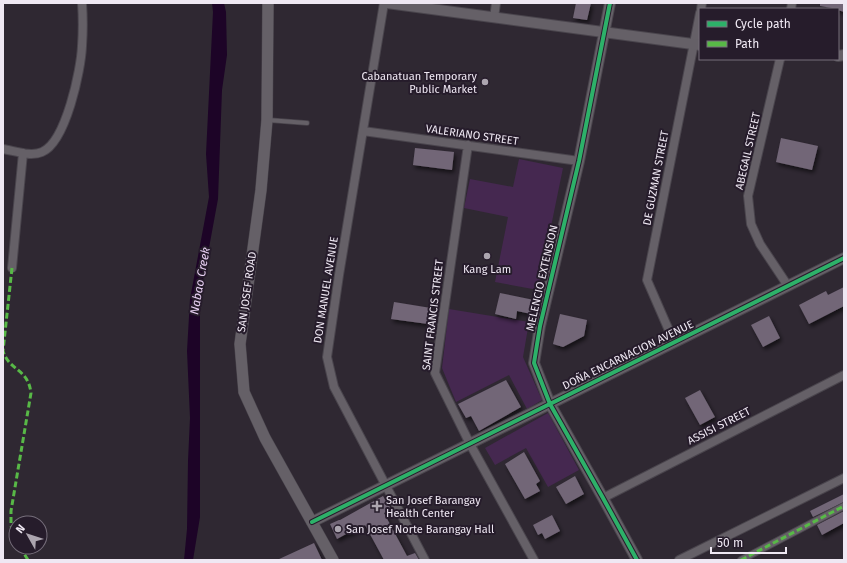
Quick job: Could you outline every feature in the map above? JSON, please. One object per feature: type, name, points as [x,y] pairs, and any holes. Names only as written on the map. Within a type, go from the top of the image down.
[{"type":"main road","name":"SAN JOSEF ROAD","points":[[268,3],[267,120],[261,190],[240,344],[244,392],[265,438],[333,560]]},
{"type":"street","points":[[3,149],[32,154],[42,152],[56,141],[62,130],[80,65],[82,46],[82,3]]},
{"type":"street","points":[[386,3],[697,45]]},
{"type":"street","name":"DON MANUEL AVENUE","points":[[386,3],[363,131],[327,357],[334,387],[425,560]]},
{"type":"street","points":[[494,18],[496,3]]},
{"type":"street","name":"MELENCIO EXTENSION","points":[[610,3],[579,161],[540,326],[534,363],[550,404],[637,560]]},
{"type":"street","name":"DE GUZMAN STREET","points":[[674,342],[647,280],[697,45],[699,24]]},
{"type":"street","name":"ABEGAIL STREET","points":[[780,60],[748,196],[751,224],[760,244],[788,286]]},
{"type":"street","name":"VALERIANO STREET","points":[[363,131],[579,161]]},
{"type":"street","name":"SAINT FRANCIS STREET","points":[[468,145],[435,373],[470,444],[534,560]]},
{"type":"street","points":[[12,268],[23,153]]},
{"type":"street","name":"DOÑA ENCARNACION AVENUE","points":[[312,522],[844,258]]},
{"type":"street","name":"ASSISI STREET","points":[[603,498],[844,375]]},
{"type":"street","points":[[679,560],[844,478]]},
{"type":"street","points":[[741,560],[844,506]]},
{"type":"lane","points":[[267,120],[307,123]]},
{"type":"shaded area","points":[[519,159],[563,168],[538,290],[495,282],[508,217],[464,208],[470,179],[513,187]]},
{"type":"shaded area","points":[[449,309],[529,322],[523,357],[542,400],[527,409],[509,375],[456,402],[442,368]]},
{"type":"shaded area","points":[[548,413],[579,470],[548,487],[526,448],[495,465],[485,448]]},
{"type":"water","name":"Nabao Creek","points":[[212,3],[224,3],[226,12],[227,55],[222,90],[218,199],[200,297],[200,517],[193,560],[184,560],[187,529],[190,418],[187,351],[190,299],[209,197],[206,154],[213,12]]},
{"type":"building","points":[[576,3],[591,3],[587,20],[573,18]]},
{"type":"building","points":[[820,3],[844,3],[844,12],[839,10],[839,8],[820,6]]},
{"type":"building","points":[[781,138],[818,146],[812,170],[776,162]]},
{"type":"building","points":[[415,148],[454,152],[452,170],[413,165]]},
{"type":"building","points":[[844,287],[844,306],[809,324],[799,305],[826,291],[828,295]]},
{"type":"building","points":[[500,293],[534,300],[531,314],[517,311],[516,319],[495,314]]},
{"type":"building","points":[[394,302],[431,308],[428,324],[391,319]]},
{"type":"building","points":[[560,314],[587,320],[584,336],[563,347],[553,344]]},
{"type":"building","points":[[769,316],[780,338],[763,347],[751,325]]},
{"type":"building","points":[[506,380],[521,407],[479,431],[471,416],[466,418],[458,404]]},
{"type":"building","points":[[700,390],[715,417],[700,425],[685,398]]},
{"type":"building","points":[[524,452],[540,481],[536,484],[540,491],[525,499],[505,464]]},
{"type":"building","points":[[575,476],[584,494],[566,504],[556,487]]},
{"type":"building","points":[[844,494],[844,502],[813,517],[810,511]]},
{"type":"building","points":[[383,496],[391,509],[384,513],[407,556],[415,553],[419,560],[384,560],[365,525],[337,539],[330,524]]},
{"type":"building","points":[[844,511],[844,523],[822,535],[817,525]]},
{"type":"building","points":[[552,515],[560,531],[545,539],[542,533],[538,535],[533,525]]},
{"type":"building","points":[[314,543],[322,560],[277,560]]},
{"type":"marked path","points":[[11,515],[31,393],[26,379],[9,362],[3,351],[12,268]]},
{"type":"marked path","points":[[741,560],[844,506]]},
{"type":"marked path","points":[[25,555],[28,560]]},
{"type":"cycle path","points":[[610,3],[579,161],[540,326],[534,363],[550,404],[637,560]]},
{"type":"cycle path","points":[[312,522],[844,258]]},
{"type":"place","name":"Cabanatuan Temporary Public Market","points":[[485,82]]},
{"type":"place","name":"Kang Lam","points":[[487,256]]},
{"type":"place","name":"San Josef Barangay Health Center","points":[[377,506]]},
{"type":"place","name":"San Josef Norte Barangay Hall","points":[[338,529]]}]
